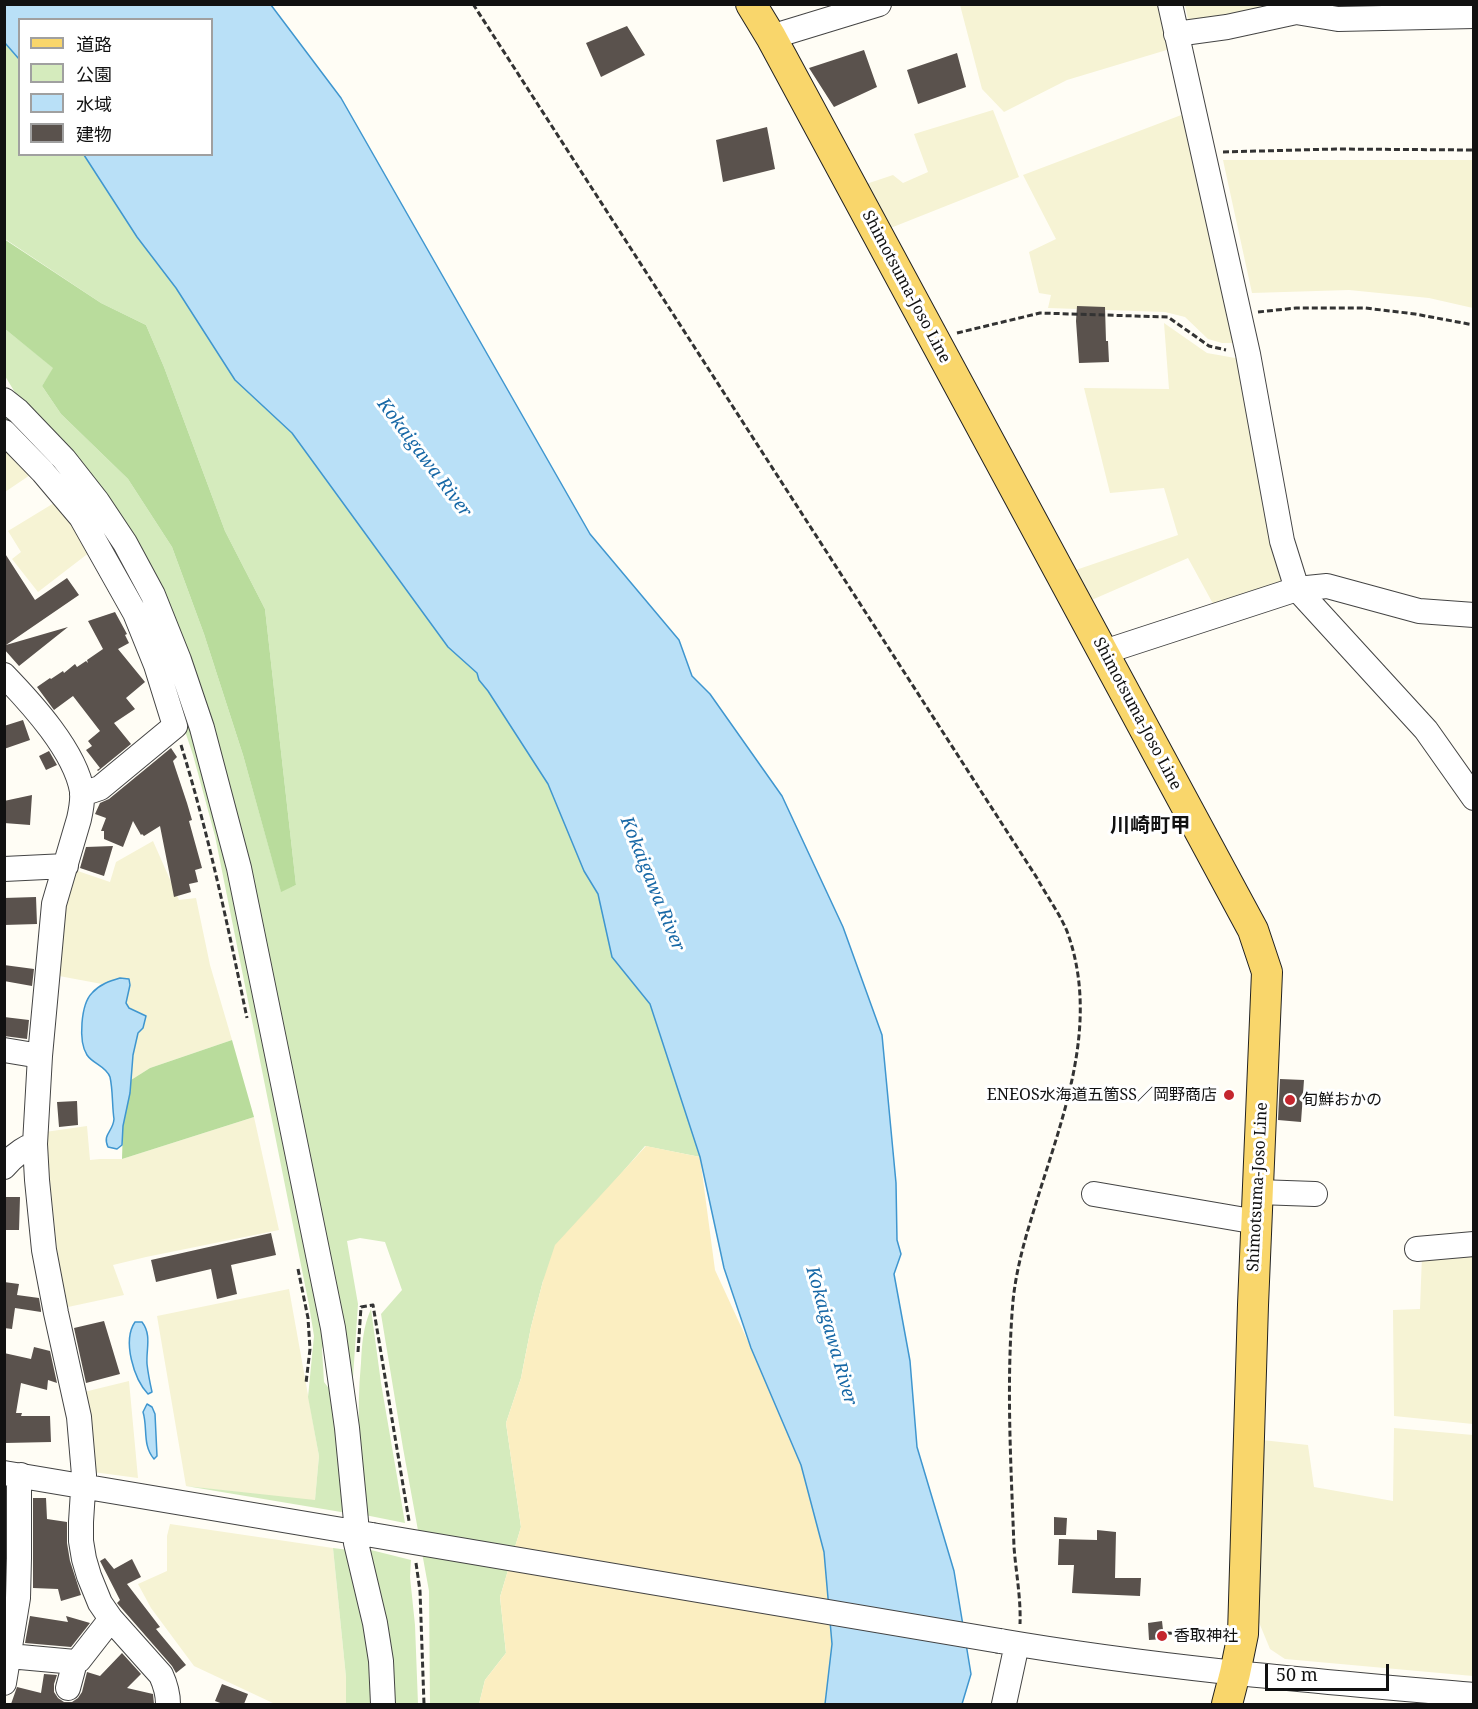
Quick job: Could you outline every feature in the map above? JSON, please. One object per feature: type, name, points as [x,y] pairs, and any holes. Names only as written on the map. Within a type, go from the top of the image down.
[{"type":"main road","name":"Shimotsuma-Joso Line","points":[[751,4],[771,37],[1253,930],[1267,972],[1242,1636],[1227,1704]]},
{"type":"street","points":[[771,37],[879,4]]},
{"type":"street","points":[[1170,4],[1248,354],[1282,541],[1298,589],[1426,730],[1473,798]]},
{"type":"street","points":[[1176,34],[1227,27],[1296,12],[1338,19],[1473,16]]},
{"type":"street","points":[[4,382],[9,406],[63,459],[97,501],[125,543],[153,595],[179,660],[202,728],[239,868],[333,1328],[364,1534]]},
{"type":"street","points":[[4,432],[43,471],[81,517],[135,613],[156,665],[175,726],[100,788],[82,794]]},
{"type":"street","points":[[1104,652],[1298,589],[1327,586],[1419,611],[1473,615]]},
{"type":"street","points":[[4,675],[44,718],[79,780],[82,794],[79,819],[54,904],[40,1056],[35,1144],[44,1250],[79,1417],[84,1475],[81,1541],[84,1560],[88,1576],[100,1603],[111,1619],[161,1675],[166,1686],[168,1704]]},
{"type":"street","points":[[4,869],[66,866]]},
{"type":"street","points":[[4,1050],[40,1056]]},
{"type":"street","points":[[4,1167],[24,1148],[35,1144]]},
{"type":"street","points":[[1258,1192],[1315,1194]]},
{"type":"street","points":[[1094,1194],[1257,1222]]},
{"type":"street","points":[[1417,1250],[1473,1244]]},
{"type":"street","points":[[13,1474],[1106,1658],[1235,1673],[1400,1697],[1473,1695]]},
{"type":"street","points":[[4,1683],[18,1598],[19,1486],[13,1474]]},
{"type":"street","points":[[364,1534],[356,1543],[375,1623],[381,1661],[383,1704]]},
{"type":"street","points":[[9,1656],[75,1662],[111,1619]]},
{"type":"street","points":[[1004,1704],[1008,1643]]},
{"type":"street","points":[[68,1688],[75,1662]]},
{"type":"path","points":[[473,4],[1025,861],[1068,932],[1076,965],[1080,1002],[1079,1044],[1071,1089],[1019,1261],[1012,1310],[1009,1404],[1020,1622],[1008,1643]]},
{"type":"path","points":[[1203,153],[1336,149],[1473,150]]},
{"type":"path","points":[[1239,313],[1296,308],[1365,308],[1416,314],[1473,325]]},
{"type":"path","points":[[933,338],[1040,313],[1168,317],[1209,346],[1248,354]]},
{"type":"path","points":[[175,726],[195,790],[248,1020]]},
{"type":"path","points":[[297,1260],[308,1318],[310,1349],[306,1383]]},
{"type":"path","points":[[357,1361],[361,1307],[373,1305],[409,1522]]},
{"type":"path","points":[[414,1556],[420,1591],[424,1704]]},
{"type":"path","points":[[1166,1633],[1242,1636]]},
{"type":"shaded area","points":[[960,5],[1160,5],[1170,49],[1067,80],[1004,112],[982,89]]},
{"type":"shaded area","points":[[1185,5],[1271,5],[1188,20]]},
{"type":"shaded area","points":[[993,110],[1019,177],[888,229],[863,185],[893,175],[903,183],[928,172],[914,134]]},
{"type":"shaded area","points":[[1184,114],[1235,343],[1222,343],[1208,339],[1185,317],[1165,312],[1048,308],[1051,295],[1039,293],[1029,252],[1056,239],[1023,175]]},
{"type":"shaded area","points":[[1223,160],[1473,160],[1473,308],[1429,298],[1349,290],[1252,293]]},
{"type":"shaded area","points":[[1164,323],[1207,353],[1241,359],[1287,582],[1217,611],[1188,558],[1087,602],[1070,572],[1178,535],[1164,488],[1110,493],[1084,388],[1169,389]]},
{"type":"shaded area","points":[[5,442],[33,473],[5,492]]},
{"type":"shaded area","points":[[54,503],[73,524],[90,552],[38,592],[12,559],[21,552],[8,531]]},
{"type":"shaded area","points":[[153,841],[179,900],[196,898],[210,965],[232,1040],[150,1068],[131,1080],[138,1033],[143,1028],[142,1014],[128,1008],[126,1003],[130,985],[120,978],[102,984],[59,976],[67,885],[72,869],[110,882],[116,862]]},
{"type":"shaded area","points":[[254,1117],[279,1230],[113,1265],[124,1295],[68,1307],[58,1260],[45,1132],[87,1126],[90,1160],[122,1159]]},
{"type":"shaded area","points":[[1422,1255],[1473,1256],[1473,1424],[1394,1416],[1393,1310],[1420,1309]]},
{"type":"shaded area","points":[[289,1289],[319,1456],[315,1501],[186,1486],[157,1316]]},
{"type":"shaded area","points":[[129,1381],[138,1478],[93,1472],[84,1392]]},
{"type":"shaded area","points":[[1394,1428],[1473,1435],[1473,1676],[1285,1659],[1270,1649],[1258,1620],[1262,1440],[1308,1445],[1314,1487],[1393,1501]]},
{"type":"shaded area","points":[[170,1524],[333,1548],[346,1677],[346,1704],[275,1704],[194,1666],[151,1608],[138,1584],[167,1571],[167,1536]]},
{"type":"green space","points":[[4,43],[18,58],[18,156],[85,156],[137,237],[176,288],[235,380],[292,433],[448,647],[477,673],[479,680],[548,784],[584,871],[598,894],[612,957],[650,1004],[700,1157],[645,1146],[613,1183],[543,1281],[521,1378],[506,1423],[521,1527],[500,1597],[506,1653],[485,1680],[479,1704],[430,1704],[429,1591],[381,1314],[402,1290],[385,1242],[360,1238],[347,1241],[358,1304],[352,1392],[251,899],[148,572],[25,409],[5,376],[5,329],[54,368],[42,386],[61,414],[128,479],[172,547],[204,634],[243,755],[281,891],[296,885],[265,609],[225,531],[146,325],[101,303],[5,239]]},
{"type":"green space","points":[[4,239],[101,303],[146,325],[164,367],[225,531],[265,609],[296,885],[281,892],[243,755],[204,634],[172,547],[128,479],[61,414],[42,386],[53,368],[5,329]]},
{"type":"green space","points":[[4,410],[80,490],[146,593],[204,755],[326,1334],[322,1349],[324,1382],[337,1399],[347,1513],[186,1486],[315,1500],[319,1456],[308,1397],[314,1336],[309,1305],[215,836],[193,755],[162,662],[133,591],[5,427]]},
{"type":"green space","points":[[232,1040],[254,1117],[122,1159],[123,1126],[131,1080],[150,1068]]},
{"type":"green space","points":[[371,1309],[405,1523],[365,1515],[360,1458],[359,1401],[363,1336]]},
{"type":"green space","points":[[333,1548],[349,1550],[360,1596],[374,1689],[374,1704],[346,1704],[346,1677]]},
{"type":"green space","points":[[367,1549],[411,1560],[410,1577],[415,1625],[418,1704],[387,1704]]},
{"type":"sand","points":[[646,1146],[700,1157],[715,1270],[801,1465],[824,1552],[832,1644],[825,1704],[479,1704],[485,1680],[506,1653],[500,1597],[521,1527],[506,1423],[521,1378],[543,1281],[555,1245]]},
{"type":"water","name":"Kokaigawa River","points":[[4,5],[271,5],[341,98],[590,534],[679,640],[692,676],[710,694],[782,796],[843,927],[882,1035],[896,1183],[897,1240],[901,1254],[894,1274],[910,1361],[917,1447],[954,1571],[971,1674],[962,1704],[825,1704],[832,1644],[824,1552],[801,1465],[751,1348],[724,1268],[700,1157],[650,1004],[612,957],[598,894],[584,871],[548,784],[479,680],[477,673],[448,647],[292,433],[235,380],[176,288],[137,237],[85,156],[213,156],[213,18],[18,18],[18,58],[5,43]]},
{"type":"water","points":[[120,978],[129,979],[126,1003],[129,1008],[146,1016],[143,1028],[138,1033],[133,1055],[122,1145],[117,1149],[108,1147],[106,1143],[114,1119],[110,1077],[106,1070],[87,1055],[82,1041],[82,1023],[88,998],[102,985]]},
{"type":"water","points":[[135,1322],[142,1322],[147,1332],[147,1364],[152,1392],[148,1394],[138,1379],[131,1360],[130,1339]]},
{"type":"water","points":[[147,1404],[152,1407],[155,1414],[157,1456],[154,1459],[148,1448],[143,1412]]},
{"type":"building","points":[[627,26],[645,55],[601,77],[586,43]]},
{"type":"building","points":[[864,50],[877,87],[834,107],[809,68]]},
{"type":"building","points":[[957,53],[966,87],[918,104],[907,70]]},
{"type":"building","points":[[767,127],[775,169],[723,182],[716,140]]},
{"type":"building","points":[[1077,306],[1105,307],[1109,362],[1079,363]]},
{"type":"building","points":[[4,552],[35,600],[67,578],[79,595],[6,645],[68,627],[19,666],[4,649]]},
{"type":"building","points":[[115,612],[127,634],[125,635],[129,643],[118,649],[145,682],[126,698],[135,709],[114,723],[131,744],[98,771],[100,768],[86,750],[92,746],[88,741],[100,731],[73,696],[54,710],[37,687],[63,671],[64,673],[75,664],[77,667],[86,661],[88,663],[87,660],[103,649],[88,621]]},
{"type":"building","points":[[23,720],[30,740],[4,749],[4,726]]},
{"type":"building","points":[[171,748],[177,757],[173,761],[192,820],[189,821],[202,868],[195,870],[198,882],[189,884],[191,892],[174,897],[160,826],[144,836],[141,835],[133,821],[123,847],[104,839],[104,831],[101,831],[106,818],[95,814],[100,803],[109,799]]},
{"type":"building","points":[[49,751],[57,765],[46,770],[39,756]]},
{"type":"building","points":[[32,795],[30,825],[4,823],[4,801]]},
{"type":"building","points":[[113,846],[104,876],[80,868],[86,847]]},
{"type":"building","points":[[36,897],[37,924],[4,925],[4,898]]},
{"type":"building","points":[[4,965],[34,969],[32,986],[4,981]]},
{"type":"building","points":[[4,1017],[29,1020],[27,1039],[4,1036]]},
{"type":"building","name":"旬鮮おかの","points":[[1280,1079],[1304,1080],[1301,1122],[1278,1120]]},
{"type":"building","points":[[77,1101],[78,1125],[59,1127],[57,1102]]},
{"type":"building","points":[[4,1197],[20,1197],[19,1230],[4,1230]]},
{"type":"building","points":[[271,1233],[276,1255],[231,1265],[237,1294],[217,1299],[211,1269],[156,1282],[151,1260]]},
{"type":"building","points":[[4,1282],[19,1284],[17,1295],[39,1298],[41,1312],[15,1308],[12,1329],[4,1328]]},
{"type":"building","points":[[104,1321],[120,1374],[86,1383],[74,1328]]},
{"type":"building","points":[[34,1347],[50,1351],[57,1383],[48,1380],[47,1390],[21,1383],[16,1413],[22,1413],[21,1416],[50,1416],[51,1442],[5,1443],[4,1353],[31,1359]]},
{"type":"building","points":[[33,1498],[46,1498],[47,1519],[67,1522],[70,1561],[81,1595],[61,1601],[58,1589],[33,1588]]},
{"type":"building","points":[[1054,1517],[1067,1518],[1066,1535],[1054,1535]]},
{"type":"building","points":[[1097,1530],[1116,1532],[1115,1578],[1141,1578],[1140,1596],[1072,1593],[1074,1565],[1058,1565],[1059,1539],[1097,1540]]},
{"type":"building","points":[[105,1558],[114,1569],[132,1559],[141,1577],[127,1584],[160,1627],[156,1629],[186,1665],[176,1673],[117,1603],[120,1600],[100,1561]]},
{"type":"building","points":[[30,1616],[68,1622],[66,1616],[90,1623],[71,1647],[25,1643]]},
{"type":"building","points":[[1162,1621],[1164,1639],[1149,1640],[1148,1623]]},
{"type":"building","points":[[122,1653],[141,1674],[127,1688],[153,1694],[154,1704],[11,1704],[17,1687],[41,1693],[44,1674],[57,1675],[54,1692],[64,1702],[72,1702],[82,1692],[87,1672],[100,1676]]},
{"type":"building","points":[[222,1684],[248,1694],[244,1704],[223,1704],[215,1701]]},
{"type":"place","name":"ENEOS水海道五箇SS／岡野商店","points":[[1229,1095]]},
{"type":"place","name":"旬鮮おかの","points":[[1290,1100]]},
{"type":"place","name":"香取神社","points":[[1162,1636]]},
{"type":"district","name":"川崎町甲","points":[[1150,826]]}]
